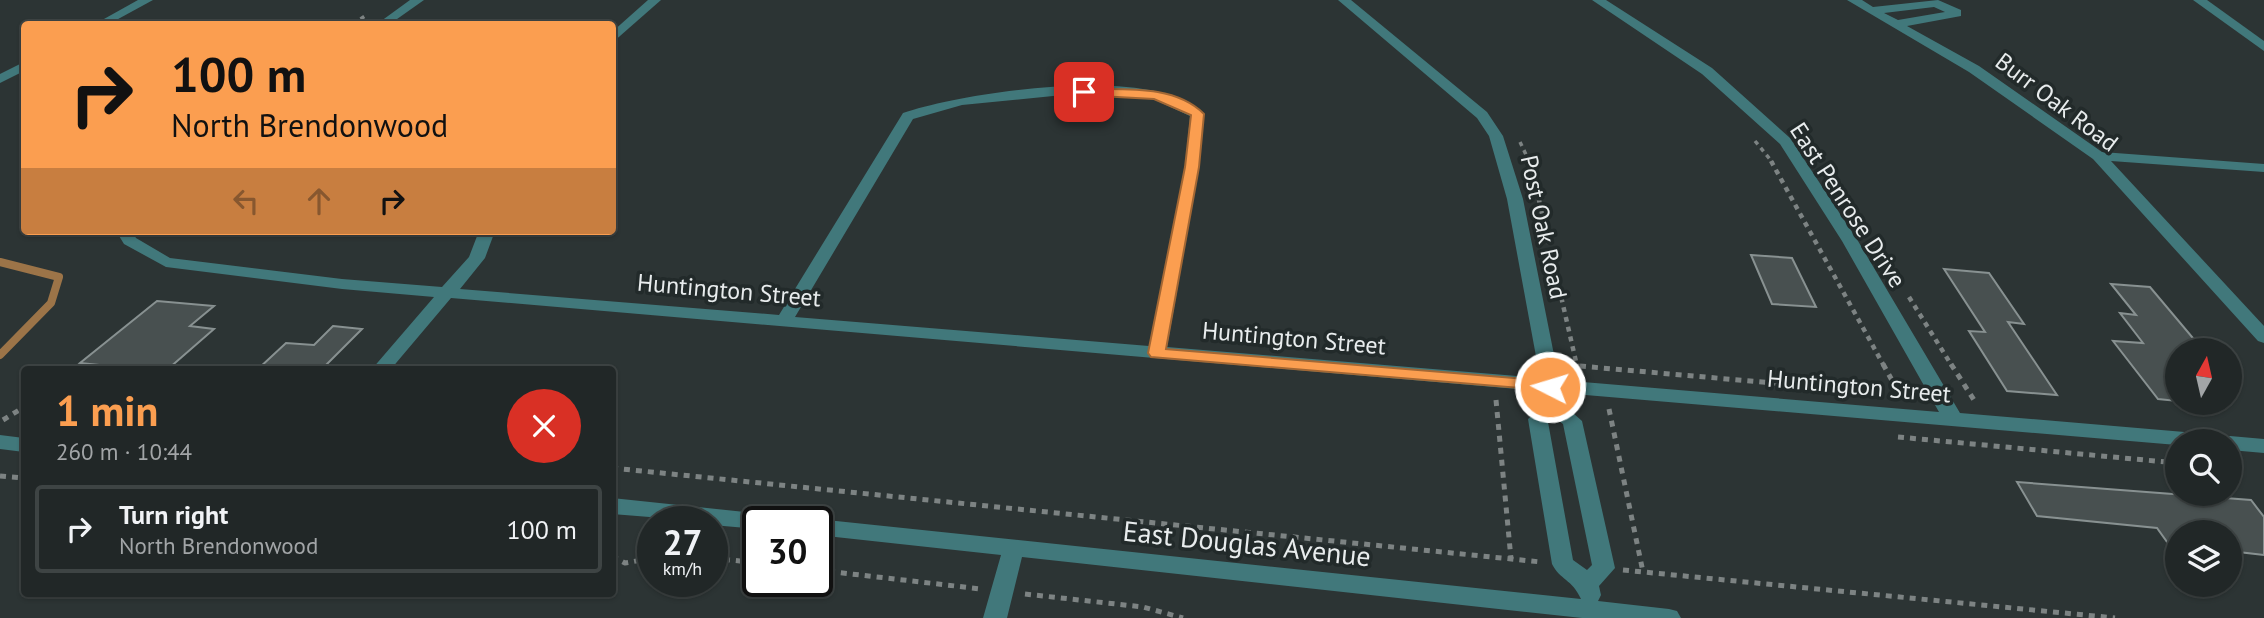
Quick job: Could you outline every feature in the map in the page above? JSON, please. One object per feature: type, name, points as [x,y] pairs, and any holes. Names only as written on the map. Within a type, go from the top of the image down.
[{"type":"street","points":[[107,21],[147,0]]},
{"type":"street","points":[[387,21],[418,0]]},
{"type":"street","points":[[616,34],[655,0]]},
{"type":"street","name":"Post Oak Road","points":[[1344,0],[1482,116],[1496,136],[1515,199],[1555,408],[1572,421],[1596,576],[1594,610]]},
{"type":"street","name":"East Penrose Drive","points":[[1598,0],[1707,71],[1785,141],[1850,241],[1954,420]]},
{"type":"street","name":"Burr Oak Road","points":[[1853,0],[1974,69],[2098,156],[2264,337]]},
{"type":"street","points":[[2199,0],[2257,38],[2264,47]]},
{"type":"street","points":[[1874,10],[1936,3],[1957,13],[1898,24]]},
{"type":"street","points":[[2238,27],[2264,29]]},
{"type":"street","points":[[0,69],[21,67]]},
{"type":"street","points":[[0,79],[21,68]]},
{"type":"street","points":[[784,321],[908,116],[957,99],[1102,92],[1155,95],[1177,102],[1197,114],[1192,167],[1157,353]]},
{"type":"street","points":[[2098,156],[2264,168]]},
{"type":"street","points":[[384,366],[477,258],[486,235]]},
{"type":"street","name":"Huntington Street","points":[[127,236],[166,262],[447,293],[2165,437]]},
{"type":"street","points":[[1555,408],[1538,419],[1563,565],[1596,576]]},
{"type":"street","points":[[2242,444],[2264,446]]},
{"type":"street","points":[[616,506],[742,520]]},
{"type":"street","name":"East Douglas Avenue","points":[[833,529],[1670,618]]},
{"type":"street","points":[[995,618],[1014,548]]},
{"type":"path","points":[[1752,138],[1775,166],[1899,394]]},
{"type":"path","points":[[1496,399],[1511,559]]},
{"type":"path","points":[[3,420],[21,409]]},
{"type":"path","points":[[616,468],[1563,565]]},
{"type":"path","points":[[0,476],[21,478]]},
{"type":"path","points":[[616,558],[625,563],[637,561]]},
{"type":"path","points":[[1596,576],[2115,618]]},
{"type":"building","points":[[1751,255],[1792,258],[1816,307],[1772,304]]},
{"type":"building","points":[[1944,269],[1989,273],[2024,324],[2008,322],[2057,395],[2007,391],[1969,331],[1985,332]]},
{"type":"building","points":[[2111,284],[2150,287],[2193,338],[2165,338],[2165,400],[2158,399],[2113,341],[2143,343],[2120,313],[2136,315]]},
{"type":"building","points":[[157,301],[214,306],[190,326],[214,329],[171,366],[80,363]]},
{"type":"building","points":[[333,326],[362,329],[325,366],[261,366],[286,343],[314,345]]},
{"type":"building","points":[[2017,482],[2165,493],[2165,506],[2242,506],[2242,499],[2251,500],[2264,517],[2264,555],[2242,552],[2242,520],[2165,520],[2165,539],[2157,528],[2037,516]]},
{"type":"waterway","points":[[0,262],[59,277],[51,303],[0,355]]},
{"type":"route","points":[[1084,92],[1155,95],[1177,102],[1197,114],[1192,167],[1157,353],[1550,387]]}]
